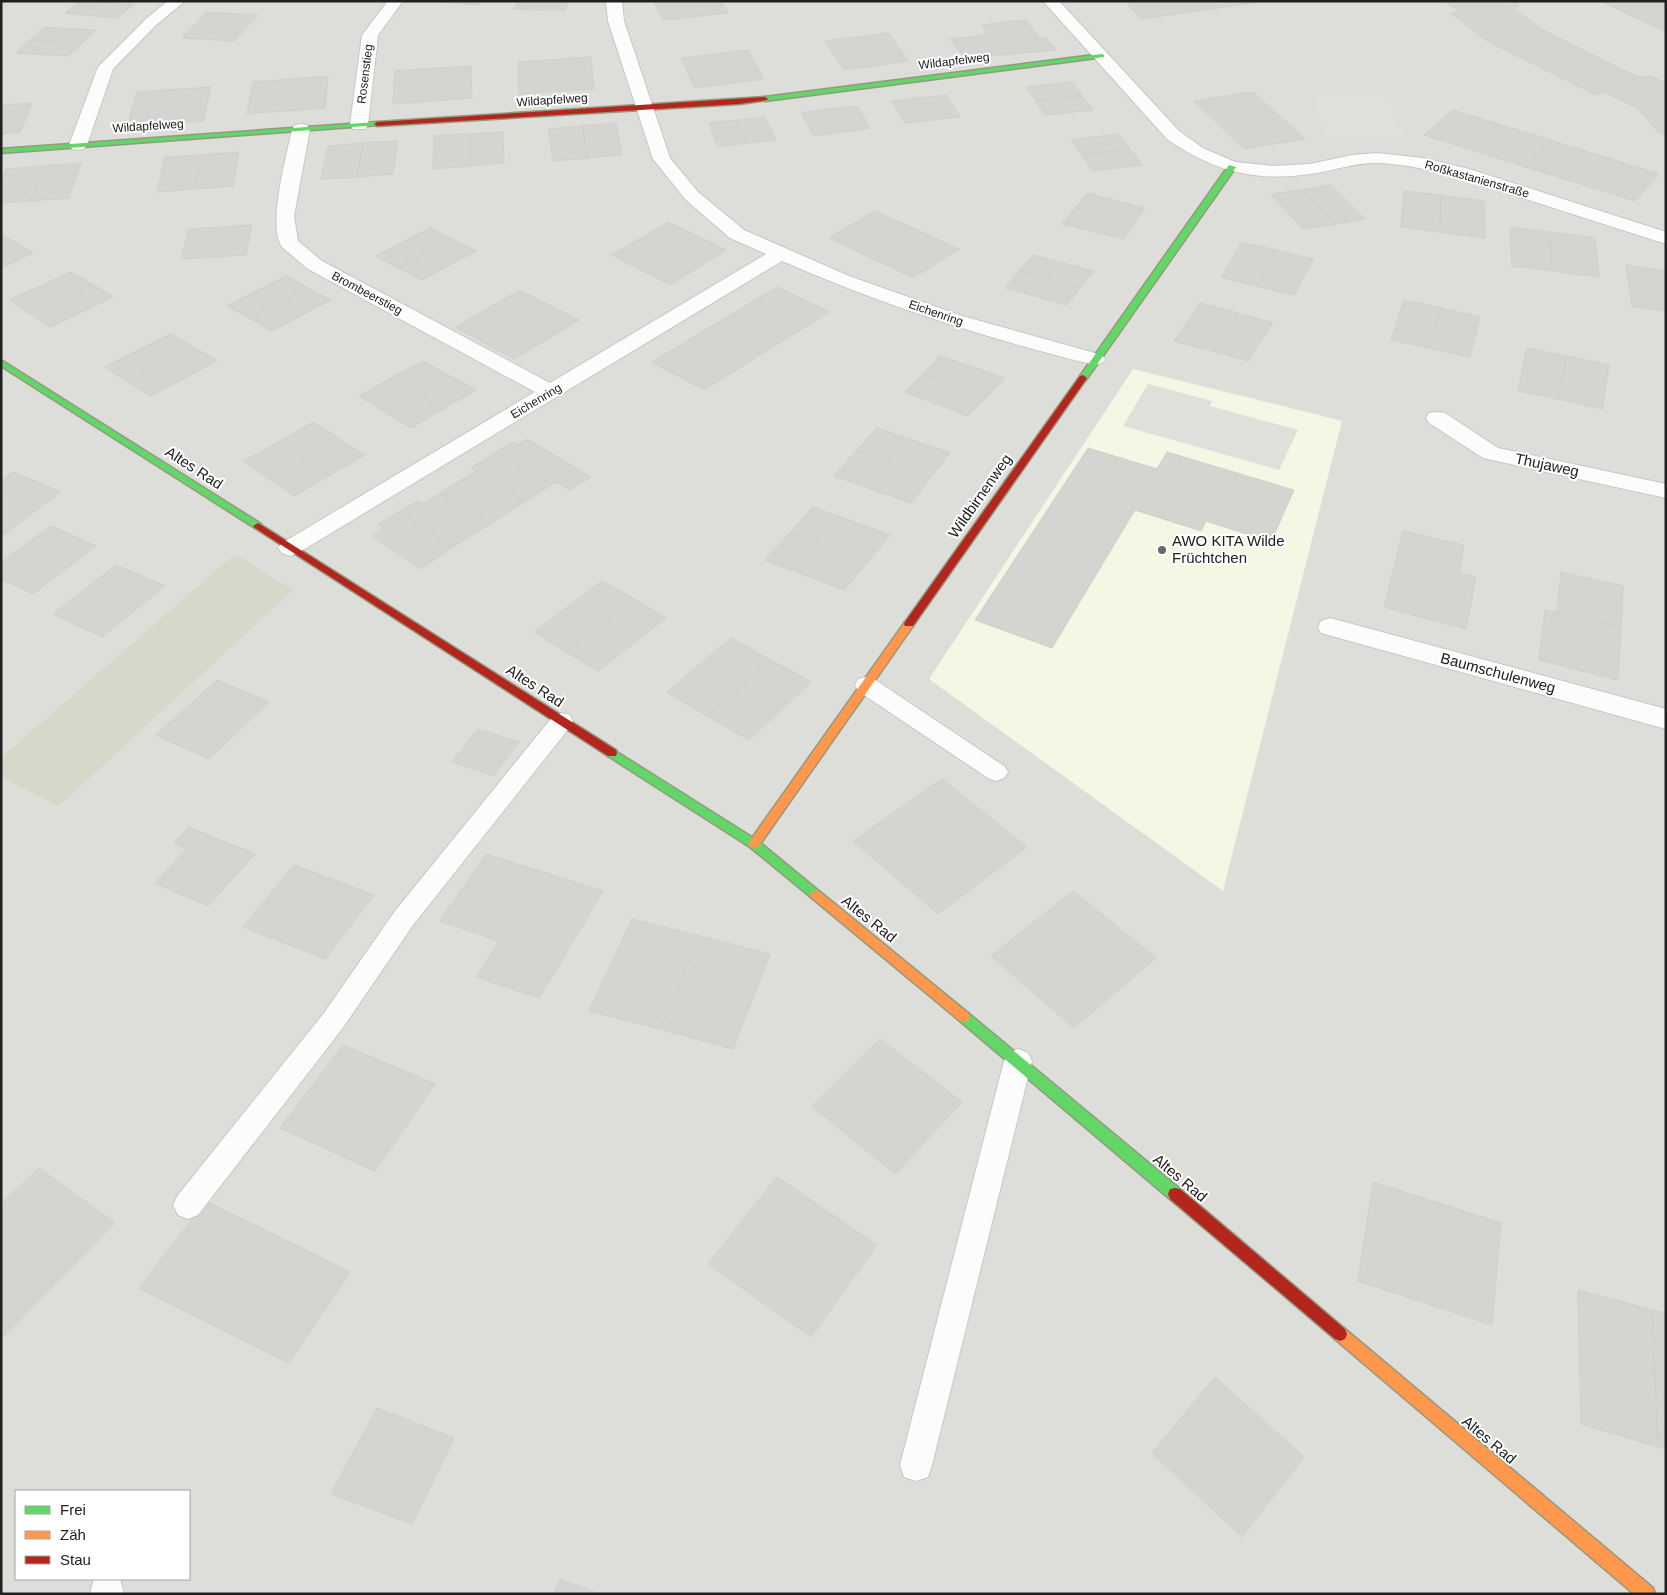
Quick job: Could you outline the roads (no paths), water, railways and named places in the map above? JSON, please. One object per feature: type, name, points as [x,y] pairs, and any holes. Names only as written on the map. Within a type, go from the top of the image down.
[{"type":"street","points":[[78,145],[106,67],[151,22],[178,1]]},
{"type":"street","name":"Rosenstieg","points":[[359,125],[370,35],[396,1]]},
{"type":"street","name":"Eichenring","points":[[614,1],[616,21],[662,159],[692,196],[736,234],[842,280],[955,320],[1095,359]]},
{"type":"street","name":"Roßkastanienstraße","points":[[1050,1],[1173,135],[1196,152],[1232,167],[1274,171],[1310,169],[1352,160],[1377,158],[1423,163],[1463,173],[1666,238]]},
{"type":"street","name":"Wildapfelweg","points":[[1,151],[359,125],[739,102],[1102,56]]},
{"type":"street","name":"Brombeerstieg","points":[[301,129],[285,216],[289,243],[315,265],[551,392]]},
{"type":"street","name":"Wildbirnenweg","points":[[754,844],[1232,167]]},
{"type":"street","name":"Eichenring","points":[[290,548],[781,253]]},
{"type":"street","name":"Altes Rad","points":[[1,362],[754,844],[1018,1060],[1646,1594]]},
{"type":"street","name":"Thujaweg","points":[[1437,418],[1491,453],[1666,491]]},
{"type":"street","name":"Baumschulenweg","points":[[1330,627],[1666,718]]},
{"type":"lane","points":[[866,685],[996,772]]},
{"type":"lane","points":[[188,1205],[333,1021],[404,918],[562,721]]},
{"type":"lane","points":[[916,1465],[1018,1060]]},
{"type":"place","name":"AWO KITA Wilde Früchtchen","points":[[1162,550]]}]
